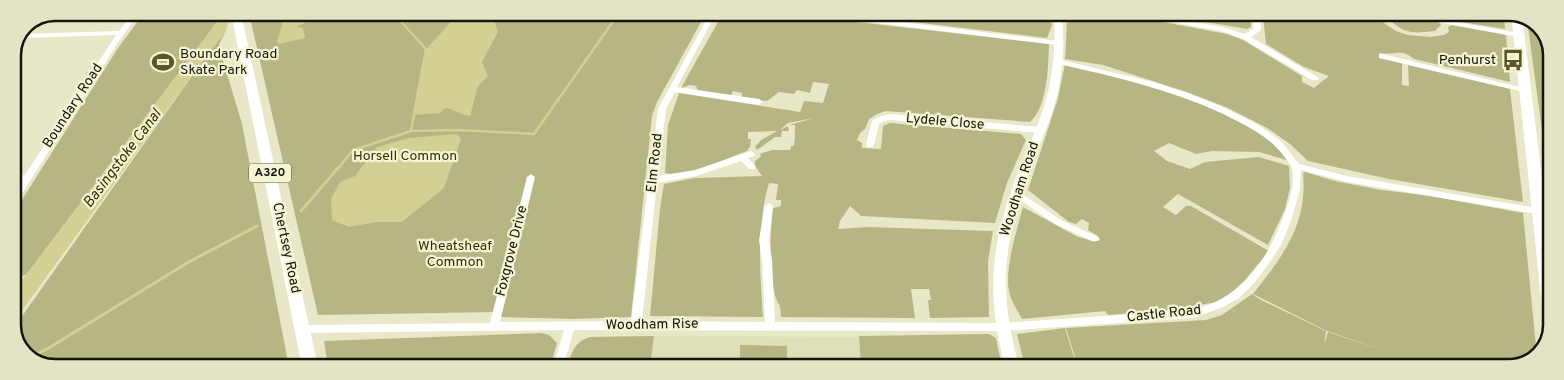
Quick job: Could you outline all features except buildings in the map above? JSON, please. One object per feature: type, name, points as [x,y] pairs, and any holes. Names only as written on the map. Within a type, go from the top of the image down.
[{"type":"main road","name":"Chertsey Road","points":[[237,21],[308,359]]},
{"type":"main road","points":[[1517,22],[1543,251]]},
{"type":"street","name":"Boundary Road","points":[[21,188],[129,21]]},
{"type":"street","name":"Elm Road","points":[[636,325],[662,109],[709,21]]},
{"type":"street","points":[[876,21],[1058,43]]},
{"type":"street","name":"Woodham Road","points":[[1010,359],[1002,327],[999,296],[999,263],[1004,231],[1053,89],[1057,61],[1058,21]]},
{"type":"street","points":[[1176,21],[1222,29],[1246,37],[1315,78]]},
{"type":"street","points":[[1246,37],[1257,30],[1257,21]]},
{"type":"street","points":[[1439,22],[1519,35]]},
{"type":"street","points":[[27,36],[120,34]]},
{"type":"street","points":[[1382,56],[1524,90]]},
{"type":"street","points":[[1057,61],[1136,80],[1219,109],[1258,128],[1274,140],[1296,166],[1347,179],[1538,211]]},
{"type":"street","points":[[673,89],[759,102]]},
{"type":"street","name":"Lydele Close","points":[[870,145],[875,124],[881,119],[890,117],[1040,130]]},
{"type":"street","points":[[654,180],[696,173],[747,156],[752,167]]},
{"type":"street","name":"Castle Road","points":[[1002,327],[1193,314],[1218,306],[1238,294],[1276,246],[1288,218],[1295,190],[1296,166]]},
{"type":"street","name":"Foxgrove Drive","points":[[494,326],[531,177]]},
{"type":"street","points":[[21,178],[27,178]]},
{"type":"street","points":[[1016,193],[1058,222],[1095,239]]},
{"type":"street","points":[[769,206],[764,240],[767,260],[770,325]]},
{"type":"street","name":"Woodham Rise","points":[[303,330],[636,325],[1002,327]]},
{"type":"street","points":[[560,359],[570,326]]},
{"type":"shaded area","points":[[654,336],[859,337],[860,359],[651,359]]},
{"type":"green space","points":[[138,21],[217,22],[26,275],[21,276],[21,201],[118,48]]},
{"type":"green space","name":"Horsell Common","points":[[251,21],[702,21],[657,102],[652,116],[631,317],[574,319],[501,317],[499,312],[318,315]]},
{"type":"green space","points":[[719,21],[849,21],[1049,44],[1044,96],[1036,115],[1030,122],[886,111],[869,119],[857,140],[862,143],[862,148],[881,149],[883,126],[890,123],[1021,134],[1026,140],[1007,183],[995,223],[861,216],[850,206],[840,221],[838,229],[867,227],[993,231],[988,261],[989,317],[930,318],[928,300],[931,300],[929,289],[911,289],[915,318],[781,317],[772,282],[770,250],[773,208],[781,206],[781,200],[776,200],[778,184],[769,183],[762,216],[760,250],[763,317],[650,316],[664,184],[694,178],[762,176],[755,166],[755,161],[761,156],[760,154],[772,150],[790,150],[791,146],[794,146],[795,125],[789,125],[814,118],[788,123],[780,130],[788,126],[789,131],[782,131],[781,137],[775,137],[757,150],[755,147],[761,140],[777,131],[748,132],[748,139],[751,139],[750,147],[747,151],[695,171],[674,174],[665,173],[668,125],[679,93],[800,112],[804,101],[823,103],[829,84],[813,82],[810,93],[797,90],[794,94],[779,92],[767,101],[742,98],[742,93],[733,91],[731,96],[698,91],[696,86],[690,85],[681,88]]},
{"type":"green space","points":[[904,21],[1051,21],[1052,25],[1047,38]]},
{"type":"green space","points":[[1158,21],[1227,34],[1243,40],[1302,76],[1302,82],[1314,88],[1329,76],[1304,67],[1266,44],[1264,21],[1381,21],[1396,31],[1408,35],[1430,37],[1444,35],[1449,32],[1448,27],[1452,25],[1506,35],[1510,82],[1414,59],[1404,53],[1380,53],[1380,57],[1402,63],[1402,85],[1409,86],[1408,65],[1510,89],[1523,202],[1389,179],[1308,161],[1290,144],[1267,128],[1228,108],[1187,92],[1103,65],[1065,59],[1067,22]]},
{"type":"green space","points":[[1200,21],[1251,21],[1251,27],[1247,29]]},
{"type":"green space","points":[[1391,21],[1438,21],[1441,25],[1435,31],[1410,32],[1400,28]]},
{"type":"green space","points":[[1455,21],[1504,21],[1505,29]]},
{"type":"green space","points":[[1528,28],[1537,36],[1543,53],[1543,138]]},
{"type":"green space","points":[[226,31],[219,44],[220,50],[242,124],[287,359],[55,359],[34,352],[24,338],[21,318],[204,59]]},
{"type":"green space","points":[[1065,64],[1160,90],[1237,119],[1265,136],[1287,159],[1259,152],[1212,151],[1196,154],[1169,143],[1154,151],[1167,161],[1190,169],[1205,162],[1259,157],[1289,166],[1290,188],[1285,209],[1268,245],[1178,194],[1163,207],[1176,215],[1186,206],[1191,206],[1269,251],[1244,281],[1229,295],[1217,302],[1171,310],[1108,315],[1105,311],[1022,319],[1011,298],[1008,275],[1014,239],[1023,207],[1076,236],[1095,242],[1098,236],[1088,230],[1089,223],[1082,219],[1076,224],[1069,222],[1028,190],[1058,98]]},
{"type":"green space","points":[[1303,173],[1381,190],[1431,196],[1523,213],[1536,345],[1528,353],[1509,359],[1076,359],[1066,328],[1206,320],[1222,315],[1252,294],[1326,331],[1324,345],[1328,332],[1388,352],[1327,331],[1253,294],[1283,252],[1297,224],[1302,208],[1304,191]]},
{"type":"green space","points":[[1065,328],[1075,359],[1023,359],[1017,334]]},
{"type":"green space","points":[[541,333],[549,335],[557,343],[552,359],[327,359],[324,341]]},
{"type":"green space","points":[[989,334],[996,338],[1000,359],[860,359],[859,336]]},
{"type":"green space","points":[[654,336],[651,359],[570,359],[577,345],[590,337]]},
{"type":"green space","points":[[740,345],[787,346],[787,359],[740,359]]},
{"type":"water","name":"Basingstoke Canal","points":[[229,21],[226,31],[21,312],[21,281],[217,22]]},
{"type":"water","points":[[283,21],[306,22],[296,27],[303,28],[305,38],[279,44],[277,42]]},
{"type":"water","name":"Horsell Common","points":[[495,21],[498,32],[482,62],[488,76],[478,86],[470,116],[445,108],[440,113],[413,115],[426,49],[451,22]]},
{"type":"water","name":"Horsell Common","points":[[457,134],[461,139],[444,188],[402,222],[376,222],[349,227],[332,220],[331,199],[340,182],[355,176],[377,147],[409,138]]},
{"type":"waterway","points":[[400,21],[426,49],[411,131]]},
{"type":"waterway","points":[[411,131],[459,130],[534,134],[613,21]]},
{"type":"waterway","points":[[337,170],[353,150],[411,131]]},
{"type":"waterway","points":[[301,211],[338,168]]},
{"type":"waterway","points":[[37,354],[187,263],[257,226]]},
{"type":"place","name":"Penhurst","points":[[1513,60]]},
{"type":"place","name":"Boundary Road Skate Park","points":[[163,62]]},
{"type":"park label","name":"Wheatsheaf Common","points":[[455,254]]}]
